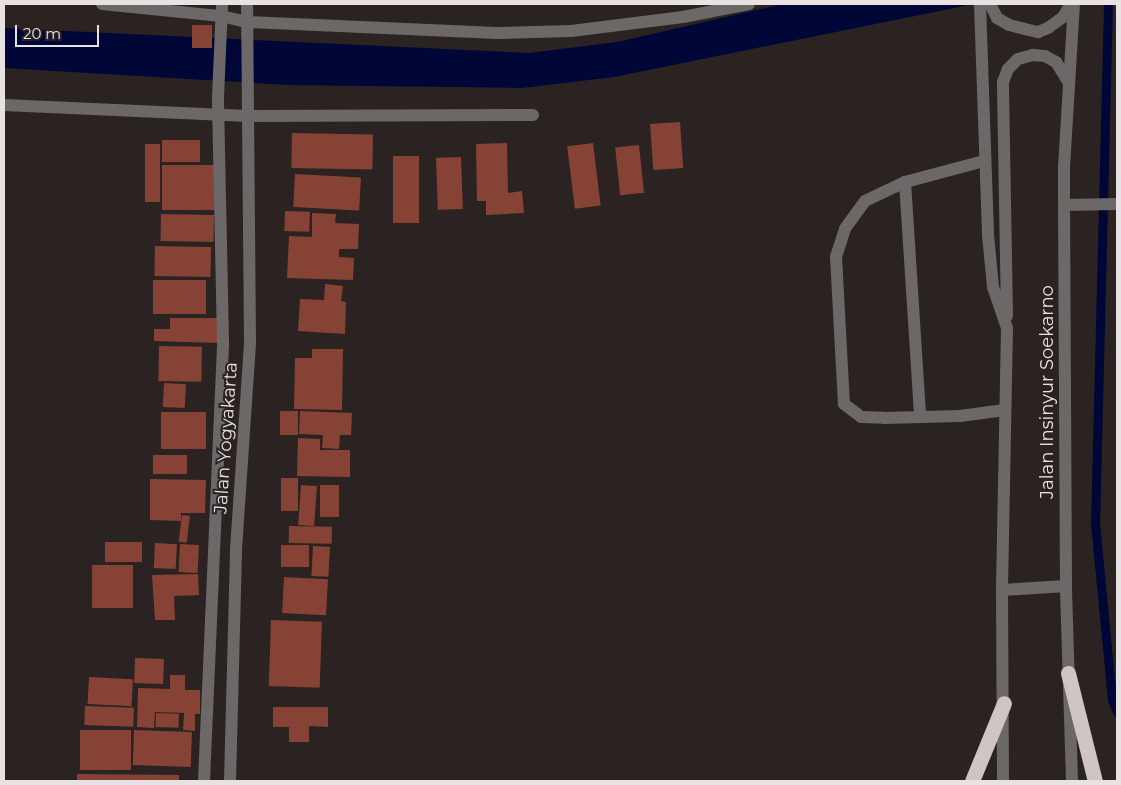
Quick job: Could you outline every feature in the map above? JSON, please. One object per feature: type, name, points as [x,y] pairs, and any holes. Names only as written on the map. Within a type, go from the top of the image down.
[{"type":"highway","points":[[1068,673],[1094,781]]},
{"type":"highway","points":[[972,781],[1004,703]]},
{"type":"street","points":[[102,4],[222,10],[246,22],[401,30],[541,33],[682,17],[749,4]]},
{"type":"street","name":"Jalan Yogyakarta","points":[[230,781],[236,549],[250,342],[246,4]]},
{"type":"street","points":[[980,4],[984,161],[993,287],[1007,328]]},
{"type":"street","points":[[990,4],[997,18],[1010,25],[1038,32],[1048,28],[1063,17],[1073,4]]},
{"type":"street","name":"Jalan Insinyur Soekarno","points":[[1072,781],[1066,586],[1064,205],[1073,4]]},
{"type":"street","points":[[204,781],[223,341],[218,114],[218,52],[222,10]]},
{"type":"street","points":[[1003,781],[1002,590],[1007,328],[1003,82],[1008,69],[1018,59],[1034,55],[1045,56],[1056,62],[1069,83]]},
{"type":"street","points":[[4,105],[248,116],[533,115]]},
{"type":"street","points":[[984,161],[906,182],[865,201],[845,229],[836,256],[844,404],[861,417],[960,416],[1005,410]]},
{"type":"street","points":[[906,182],[920,417]]},
{"type":"street","points":[[1064,205],[1114,204]]},
{"type":"street","points":[[1002,590],[1066,586]]},
{"type":"shaded area","points":[[783,4],[974,4],[614,77],[522,88],[289,85],[4,68],[4,28],[529,53],[617,42]]},
{"type":"building","points":[[192,25],[212,25],[212,48],[192,48]]},
{"type":"building","points":[[680,122],[683,168],[653,170],[650,124]]},
{"type":"building","points":[[292,133],[373,134],[372,169],[291,168]]},
{"type":"building","points":[[162,140],[200,140],[200,162],[162,162]]},
{"type":"building","points":[[507,143],[508,193],[522,191],[524,213],[486,215],[486,201],[477,201],[476,144]]},
{"type":"building","points":[[593,143],[601,206],[575,209],[567,146]]},
{"type":"building","points":[[145,144],[160,144],[160,202],[145,202]]},
{"type":"building","points":[[639,145],[644,193],[620,195],[615,148]]},
{"type":"building","points":[[393,156],[419,156],[419,223],[393,223]]},
{"type":"building","points":[[461,157],[463,209],[438,210],[436,158]]},
{"type":"building","points":[[162,165],[215,165],[215,210],[162,210]]},
{"type":"building","points":[[295,174],[361,177],[359,210],[293,207]]},
{"type":"building","points":[[285,211],[310,212],[309,232],[284,231]]},
{"type":"building","points":[[312,213],[336,214],[335,223],[359,224],[358,249],[339,249],[339,257],[354,258],[353,280],[287,278],[289,236],[312,237]]},
{"type":"building","points":[[161,214],[214,215],[214,242],[161,241]]},
{"type":"building","points":[[155,246],[211,247],[210,277],[154,276]]},
{"type":"building","points":[[153,280],[206,280],[206,314],[153,314]]},
{"type":"building","points":[[325,284],[343,286],[341,301],[346,302],[345,334],[298,331],[300,299],[324,300]]},
{"type":"building","points":[[170,318],[218,318],[218,343],[154,341],[154,329],[170,329]]},
{"type":"building","points":[[159,346],[202,347],[201,382],[158,381]]},
{"type":"building","points":[[312,349],[343,349],[342,410],[294,409],[295,358],[312,358]]},
{"type":"building","points":[[164,383],[186,384],[185,408],[163,407]]},
{"type":"building","points":[[280,411],[298,411],[298,435],[280,435]]},
{"type":"building","points":[[300,411],[352,413],[351,435],[340,435],[339,449],[322,448],[323,435],[299,434]]},
{"type":"building","points":[[161,412],[206,412],[206,449],[161,449]]},
{"type":"building","points":[[298,438],[320,439],[320,450],[350,450],[350,477],[297,476]]},
{"type":"building","points":[[153,455],[187,455],[187,474],[153,474]]},
{"type":"building","points":[[281,478],[298,478],[298,511],[281,511]]},
{"type":"building","points":[[150,479],[206,480],[205,513],[181,513],[181,521],[150,520]]},
{"type":"building","points":[[301,485],[317,486],[314,526],[298,525]]},
{"type":"building","points":[[320,485],[339,485],[339,517],[320,517]]},
{"type":"building","points":[[182,515],[190,516],[187,543],[179,542]]},
{"type":"building","points":[[289,526],[332,527],[332,544],[289,543]]},
{"type":"building","points":[[105,542],[142,542],[142,562],[105,562]]},
{"type":"building","points":[[155,543],[177,544],[176,569],[154,568]]},
{"type":"building","points":[[180,544],[199,545],[198,573],[179,572]]},
{"type":"building","points":[[281,545],[309,545],[309,567],[281,567]]},
{"type":"building","points":[[313,546],[330,547],[328,577],[311,576]]},
{"type":"building","points":[[92,565],[133,565],[133,608],[92,608]]},
{"type":"building","points":[[198,574],[199,595],[174,596],[175,620],[155,620],[152,575]]},
{"type":"building","points":[[284,577],[328,579],[326,615],[282,613]]},
{"type":"building","points":[[271,620],[322,622],[320,688],[269,686]]},
{"type":"building","points":[[135,658],[164,659],[163,684],[134,683]]},
{"type":"building","points":[[170,675],[185,675],[185,690],[200,690],[200,714],[195,714],[195,731],[183,730],[184,713],[155,712],[154,728],[137,727],[138,688],[170,689]]},
{"type":"building","points":[[89,677],[133,679],[132,706],[88,704]]},
{"type":"building","points":[[85,706],[134,708],[133,727],[84,725]]},
{"type":"building","points":[[273,707],[328,707],[328,727],[309,726],[309,742],[289,742],[289,727],[273,727]]},
{"type":"building","points":[[156,713],[179,714],[178,728],[156,727]]},
{"type":"building","points":[[80,730],[131,730],[131,770],[80,770]]},
{"type":"building","points":[[134,730],[192,732],[191,767],[133,765]]},
{"type":"building","points":[[77,774],[179,775],[179,781],[77,781]]},
{"type":"waterway","points":[[1108,4],[1095,523],[1112,699],[1117,712]]}]
